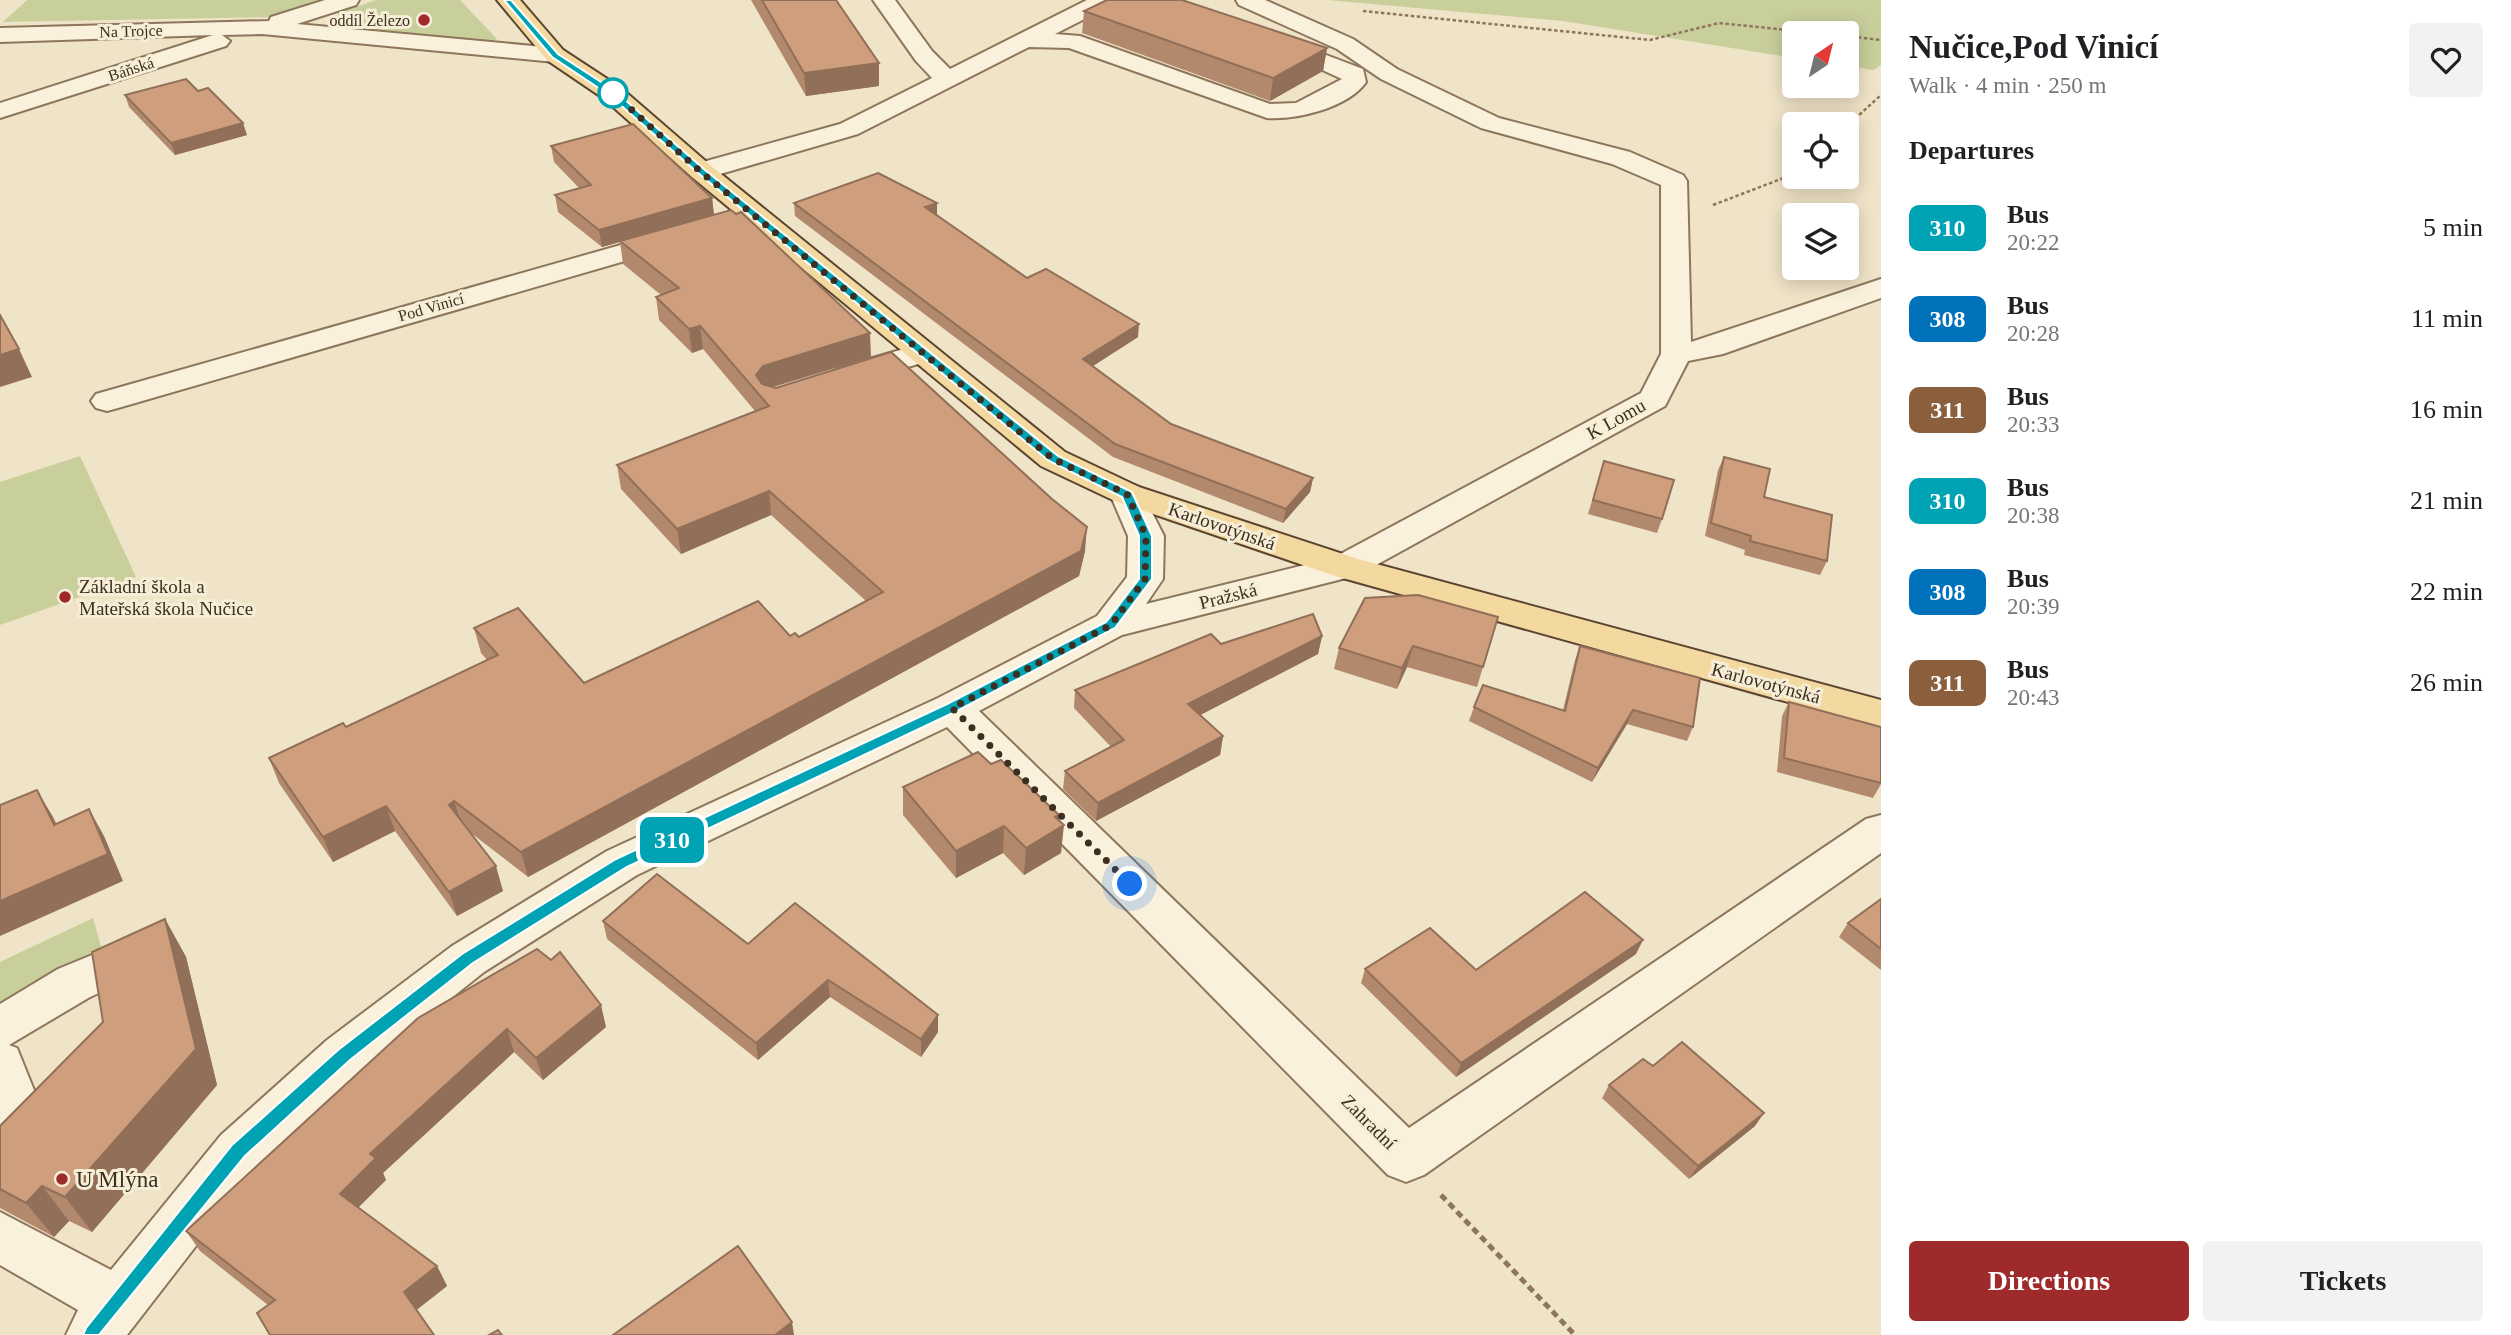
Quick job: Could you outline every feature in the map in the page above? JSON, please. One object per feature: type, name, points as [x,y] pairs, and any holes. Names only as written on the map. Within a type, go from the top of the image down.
[{"type":"main road","name":"Karlovotýnská","points":[[509,0],[555,55],[612,93],[701,172],[756,214],[921,353],[1053,459],[1127,494],[1345,567],[1881,715]]},
{"type":"street","name":"Báňská","points":[[0,111],[348,0]]},
{"type":"street","points":[[884,0],[924,56],[947,79]]},
{"type":"street","points":[[701,172],[849,129],[1104,0]]},
{"type":"street","points":[[1247,0],[1345,44],[1389,74],[1490,123],[1621,158],[1674,181],[1676,354],[1712,348],[1881,288]]},
{"type":"street","name":"Na Trojce","points":[[0,35],[262,27]]},
{"type":"street","points":[[262,27],[555,55]]},
{"type":"street","points":[[1015,45],[1072,41],[1267,111],[1289,114],[1306,110],[1354,82],[1355,74],[1290,49]]},
{"type":"street","name":"Pod Vinicí","points":[[107,401],[756,214]]},
{"type":"street","points":[[825,383],[921,353]]},
{"type":"street","name":"K Lomu","points":[[1345,567],[1654,399],[1676,354]]},
{"type":"street","name":"Pražská","points":[[1111,625],[1145,579],[1146,536],[1127,494]]},
{"type":"street","name":"Pražská","points":[[106,1319],[239,1150],[344,1055],[468,959],[622,863],[952,708],[1111,625],[1345,567]]},
{"type":"street","name":"Zahradní","points":[[952,708],[1406,1159],[1881,831]]},
{"type":"street","points":[[0,1028],[74,983],[160,946]]},
{"type":"street","points":[[0,1063],[23,1125],[0,1154]]},
{"type":"street","points":[[0,1237],[106,1319]]},
{"type":"path","points":[[1359,11],[1650,40],[1719,23],[1782,29]]},
{"type":"path","points":[[1859,37],[1881,40]]},
{"type":"path","points":[[1859,115],[1881,95]]},
{"type":"path","points":[[1674,218],[1782,180]]},
{"type":"path","points":[[1406,1159],[1575,1335]]},
{"type":"green space","points":[[27,0],[329,0],[276,17],[3,22]]},
{"type":"green space","points":[[376,0],[460,0],[497,39],[492,43],[338,25],[338,13]]},
{"type":"green space","points":[[1327,0],[1881,0],[1881,65],[1874,70],[1859,68],[1859,21],[1782,21],[1782,56],[1563,21]]},
{"type":"green space","points":[[80,456],[136,577],[0,625],[0,482]]},
{"type":"green space","points":[[93,918],[106,964],[0,1016],[0,962]]},
{"type":"building","points":[[762,0],[836,0],[879,63],[804,73]]},
{"type":"building","points":[[1107,0],[1182,0],[1327,48],[1273,78],[1084,11]]},
{"type":"building","points":[[186,79],[198,91],[208,88],[243,123],[171,143],[125,95]]},
{"type":"building","points":[[633,124],[712,198],[599,230],[555,195],[591,185],[551,146]]},
{"type":"building","points":[[878,173],[937,203],[925,207],[1027,278],[1046,269],[1139,324],[1083,359],[1171,424],[1313,478],[1286,509],[1115,444],[794,203]]},
{"type":"building","points":[[731,210],[736,214],[741,212],[870,333],[763,366],[756,375],[762,384],[776,388],[891,352],[1052,499],[1087,527],[1081,551],[521,852],[454,801],[449,805],[496,866],[449,892],[386,806],[323,837],[269,758],[343,723],[346,727],[498,655],[474,628],[518,608],[584,683],[758,601],[790,636],[795,633],[799,637],[883,592],[769,491],[677,529],[617,465],[769,406],[700,326],[689,329],[656,297],[679,288],[620,241]]},
{"type":"building","points":[[0,315],[19,349],[0,355]]},
{"type":"building","points":[[1724,457],[1770,469],[1764,497],[1832,515],[1827,561],[1750,541],[1751,536],[1711,523]]},
{"type":"building","points":[[1604,461],[1674,480],[1662,519],[1593,500]]},
{"type":"building","points":[[1418,595],[1498,617],[1483,667],[1413,646],[1402,668],[1339,648],[1365,598]]},
{"type":"building","points":[[1313,614],[1322,636],[1188,704],[1223,736],[1098,803],[1065,771],[1124,740],[1075,690],[1211,634],[1221,644]]},
{"type":"building","points":[[1580,646],[1700,678],[1693,727],[1633,710],[1598,768],[1474,707],[1483,685],[1565,711]]},
{"type":"building","points":[[1789,702],[1881,727],[1881,783],[1784,758]]},
{"type":"building","points":[[978,752],[991,764],[1001,760],[1059,815],[1055,817],[1064,825],[1026,848],[1004,826],[956,851],[903,787]]},
{"type":"building","points":[[37,790],[54,825],[89,809],[108,854],[0,901],[0,805]]},
{"type":"building","points":[[657,874],[748,944],[795,903],[938,1015],[921,1039],[828,980],[756,1043],[603,921]]},
{"type":"building","points":[[1585,892],[1643,940],[1461,1063],[1365,969],[1430,928],[1476,970]]},
{"type":"building","points":[[1881,899],[1881,949],[1848,923]]},
{"type":"building","points":[[165,919],[196,1049],[65,1197],[42,1186],[26,1203],[0,1189],[0,1126],[103,1022],[92,952]]},
{"type":"building","points":[[537,949],[551,960],[560,952],[601,1005],[536,1058],[507,1029],[370,1154],[376,1158],[340,1194],[437,1266],[404,1292],[434,1335],[270,1335],[257,1313],[275,1300],[186,1231],[418,1018]]},
{"type":"building","points":[[1682,1042],[1764,1113],[1698,1166],[1609,1085],[1643,1059],[1653,1066]]},
{"type":"building","points":[[738,1246],[792,1322],[775,1335],[613,1335]]},
{"type":"building","points":[[498,1330],[502,1335],[489,1335]]},
{"type":"bus line","name":"310","points":[[93,1335],[239,1150],[344,1055],[468,959],[622,863],[952,708],[1111,625],[1145,579],[1146,536],[1127,494],[1053,459],[921,353],[756,214],[701,172],[612,93],[555,55],[508,0]]},
{"type":"place","name":"oddíl Železo","points":[[424,20]]},
{"type":"place","name":"Základní škola a Mateřská škola Nučice","points":[[65,597]]},
{"type":"place","name":"U Mlýna","points":[[62,1179]]},
{"type":"route","points":[[613,93],[701,172],[756,214],[921,353],[1053,459],[1127,494],[1146,536],[1145,579],[1111,625],[952,708],[1130,884]]}]
